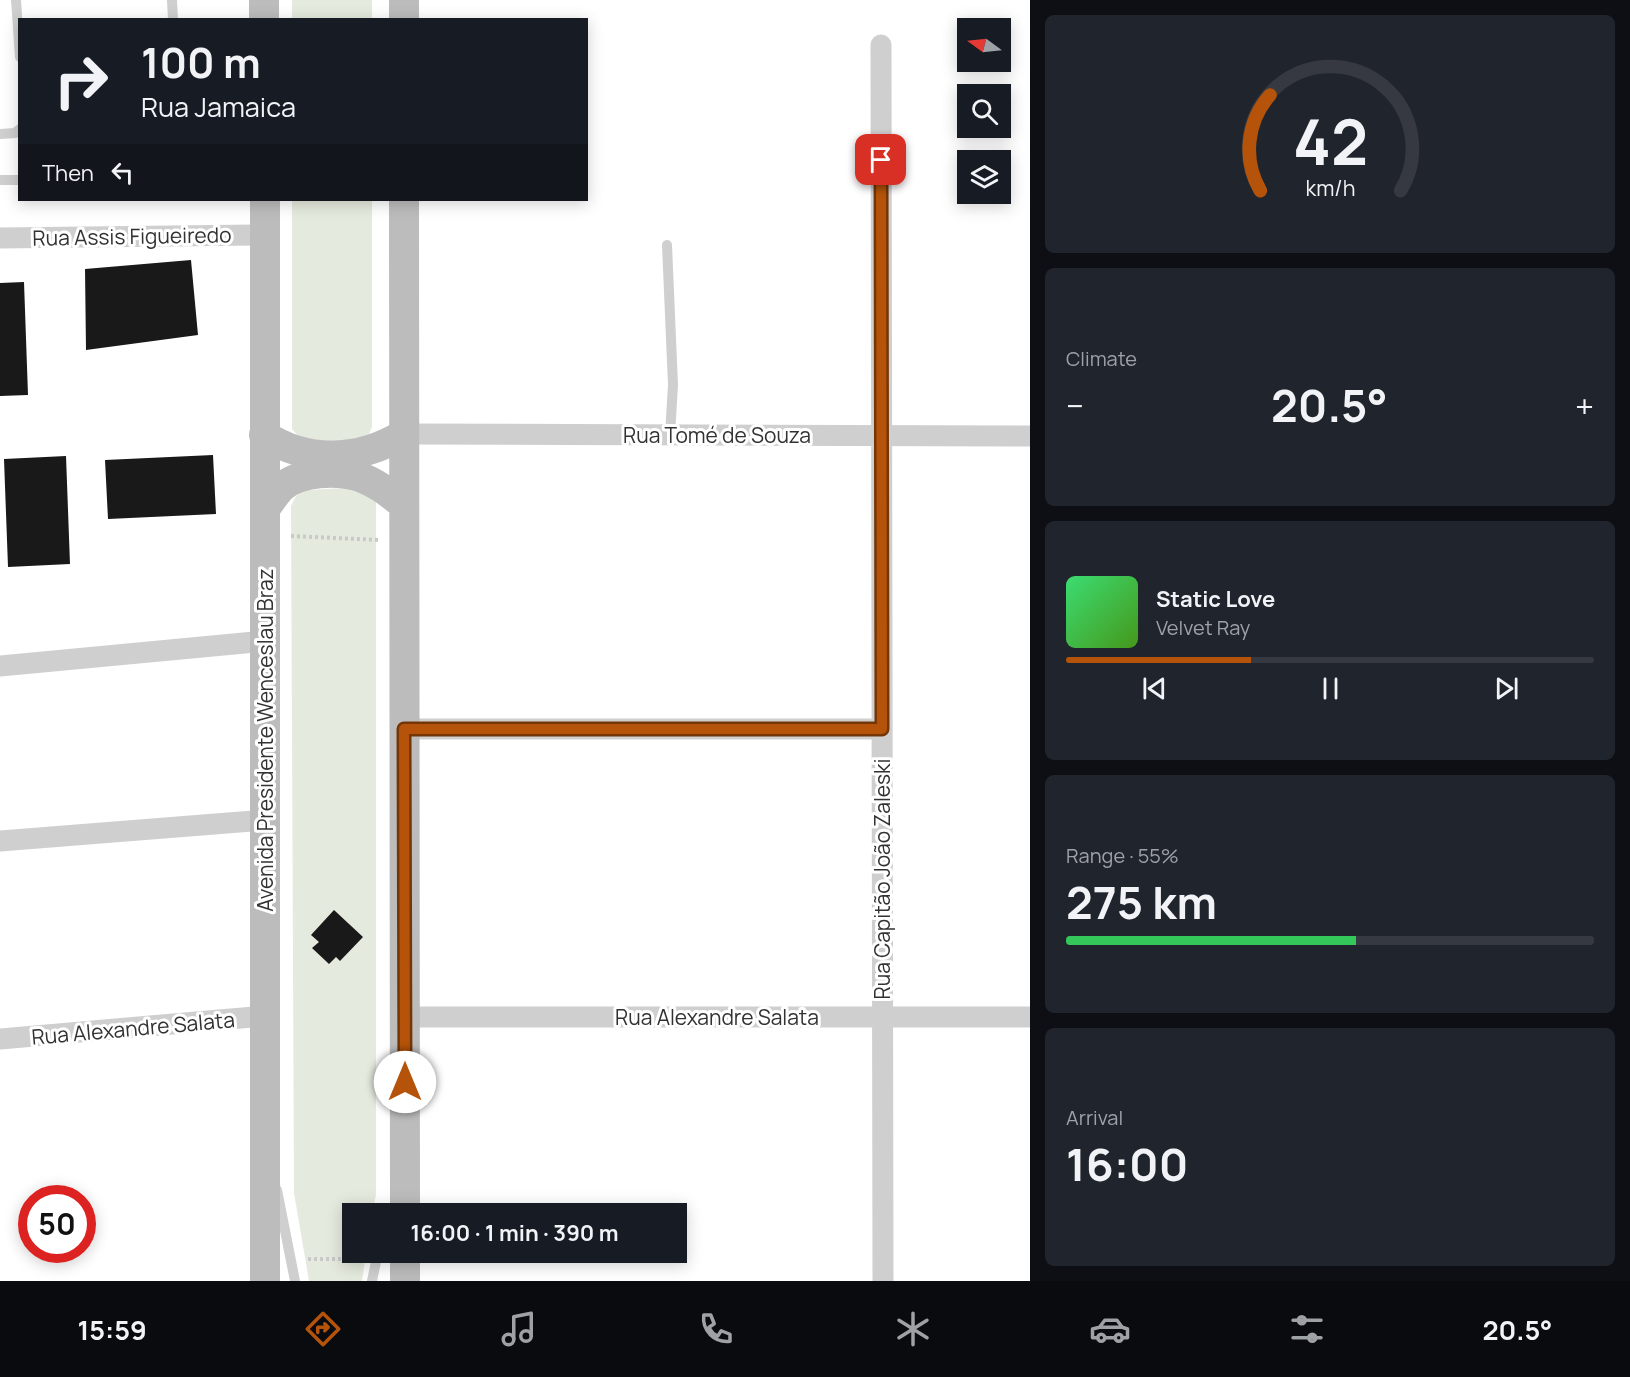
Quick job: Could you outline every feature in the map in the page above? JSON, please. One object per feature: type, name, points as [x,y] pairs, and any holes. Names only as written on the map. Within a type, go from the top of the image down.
[{"type":"main road","points":[[264,0],[264,18]]},
{"type":"main road","points":[[404,0],[404,18]]},
{"type":"main road","name":"Avenida Presidente Wenceslau Braz","points":[[264,201],[265,1281]]},
{"type":"main road","points":[[401,1203],[405,1169],[404,201]]},
{"type":"main road","points":[[264,435],[283,448],[304,453],[335,455],[358,454],[383,447],[404,434]]},
{"type":"main road","points":[[265,522],[282,487],[301,476],[332,474],[359,477],[380,486],[404,505]]},
{"type":"main road","points":[[405,1263],[405,1281]]},
{"type":"street","name":"Rua Capitão João Zaleski","points":[[881,45],[883,1281]]},
{"type":"street","name":"Rua Assis Figueiredo","points":[[0,238],[264,235]]},
{"type":"street","name":"Rua Tomé de Souza","points":[[404,434],[1030,436]]},
{"type":"street","points":[[0,666],[265,641]]},
{"type":"street","points":[[404,729],[882,729]]},
{"type":"street","points":[[0,841],[265,819]]},
{"type":"street","name":"Rua Alexandre Salata","points":[[0,1039],[265,1016]]},
{"type":"street","name":"Rua Alexandre Salata","points":[[405,1017],[1030,1017]]},
{"type":"lane","points":[[15,0],[18,34]]},
{"type":"lane","points":[[172,0],[173,18]]},
{"type":"lane","points":[[0,134],[15,133],[18,131]]},
{"type":"lane","points":[[0,180],[18,180]]},
{"type":"lane","points":[[667,245],[673,385],[670,435]]},
{"type":"lane","points":[[265,1134],[295,1281]]},
{"type":"lane","points":[[372,1281],[376,1263]]},
{"type":"path","points":[[265,522],[404,541]]},
{"type":"path","points":[[292,1259],[342,1257]]},
{"type":"shaded area","points":[[292,0],[372,0],[372,18],[292,18]]},
{"type":"shaded area","points":[[292,201],[372,201],[372,427],[369,434],[361,437],[334,441],[299,437],[292,429]]},
{"type":"shaded area","points":[[344,488],[363,492],[376,502],[376,1195],[374,1203],[342,1203],[342,1263],[365,1263],[362,1281],[309,1281],[294,1193],[291,506],[296,496],[305,490]]},
{"type":"building","points":[[191,260],[198,335],[86,350],[85,269]]},
{"type":"building","points":[[24,282],[28,395],[0,396],[0,283]]},
{"type":"building","points":[[213,455],[216,514],[108,519],[105,460]]},
{"type":"building","points":[[66,456],[70,564],[8,567],[4,459]]},
{"type":"building","points":[[334,910],[363,937],[340,961],[336,957],[329,964],[312,948],[319,942],[311,935]]},
{"type":"route","points":[[405,1082],[404,729],[882,729],[881,160]]}]
